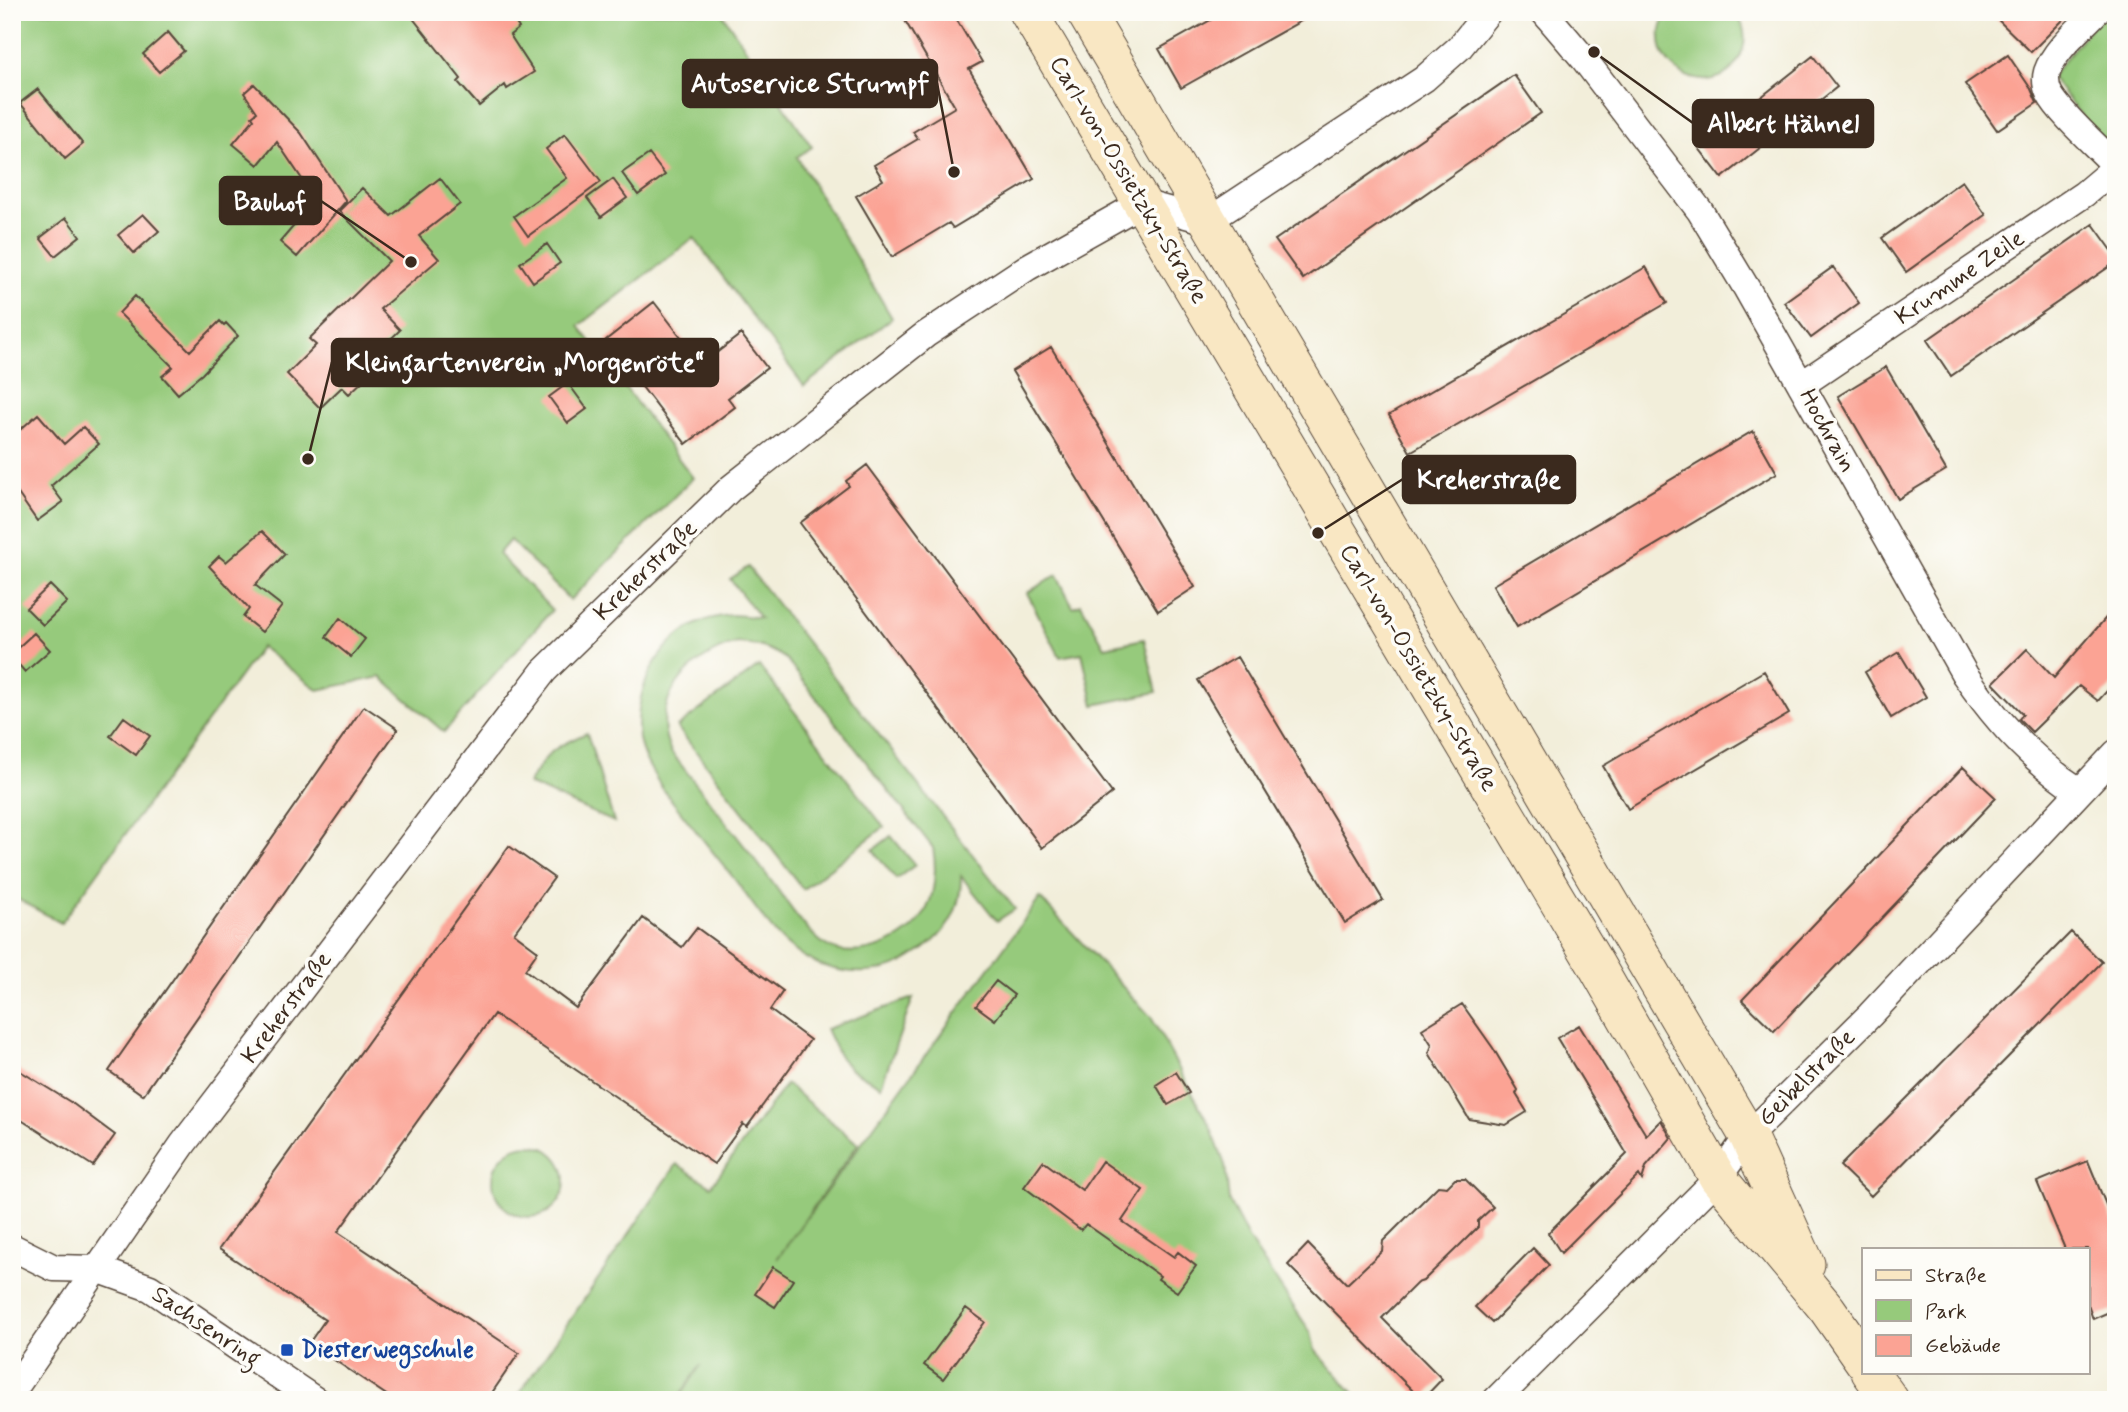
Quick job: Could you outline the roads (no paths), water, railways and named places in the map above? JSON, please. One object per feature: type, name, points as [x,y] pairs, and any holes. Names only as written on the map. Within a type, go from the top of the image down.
[{"type":"street","name":"Carl-von-Ossietzky-Straße","points":[[1028,12],[1609,987],[1718,1178],[1827,1309],[1862,1360]]},
{"type":"street","name":"Carl-von-Ossietzky-Straße","points":[[1085,12],[1748,1136],[1827,1309]]},
{"type":"street","points":[[1142,203],[1208,220],[1424,79],[1460,48],[1488,12]]},
{"type":"street","name":"Hochrain","points":[[1545,12],[1700,211],[1965,675],[1990,711],[2012,735],[2055,776],[2080,791]]},
{"type":"street","points":[[2096,12],[2056,56],[2047,72],[2046,85],[2056,103],[2116,167]]},
{"type":"street","name":"Krumme Zeile","points":[[1801,385],[2084,194],[2116,167]]},
{"type":"street","name":"Kreherstraße","points":[[12,1392],[183,1144],[544,671],[731,488],[925,335],[1028,267],[1142,203]]},
{"type":"street","name":"Geibelstraße","points":[[1496,1400],[1718,1178],[1748,1136],[1870,1015],[2116,753]]},
{"type":"street","name":"Sachsenring","points":[[12,1247],[54,1268],[97,1269],[150,1288],[315,1400]]},
{"type":"street","points":[[1871,1374],[1890,1400]]},
{"type":"place","name":"Albert Hähnel","points":[[1594,52]]},
{"type":"place","name":"Autoservice Strumpf","points":[[954,172]]},
{"type":"place","name":"Bauhof","points":[[411,262]]},
{"type":"place","name":"Kleingartenverein „Morgenröte“","points":[[308,459]]},
{"type":"place","name":"Kreherstraße","points":[[1318,533]]},
{"type":"place","name":"Diesterwegschule","points":[[287,1350]]}]
